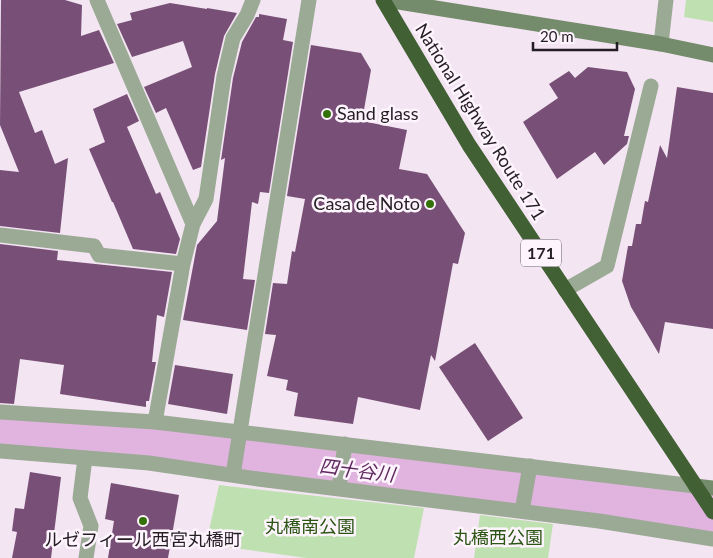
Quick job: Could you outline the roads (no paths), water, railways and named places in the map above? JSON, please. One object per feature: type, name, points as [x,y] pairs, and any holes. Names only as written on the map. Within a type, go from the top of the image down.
[{"type":"highway","name":"National Highway Route 171","points":[[384,0],[469,145],[695,486],[711,501]]},
{"type":"street","points":[[97,0],[193,224]]},
{"type":"street","points":[[155,422],[183,264],[193,224],[206,199],[224,76],[233,38],[247,15],[253,0]]},
{"type":"street","points":[[233,471],[309,0]]},
{"type":"street","points":[[384,0],[661,44],[713,55]]},
{"type":"street","points":[[661,44],[666,0]]},
{"type":"street","points":[[565,290],[607,266],[651,86]]},
{"type":"street","points":[[0,235],[94,246],[99,255],[183,264]]},
{"type":"street","points":[[0,412],[155,422],[239,437],[528,472],[695,486]]},
{"type":"street","points":[[339,483],[344,450]]},
{"type":"street","points":[[0,452],[149,463],[339,483],[523,507],[713,539]]},
{"type":"street","points":[[85,458],[80,498],[92,526],[86,558]]},
{"type":"street","points":[[523,507],[528,472]]},
{"type":"waterway","name":"四十谷川","points":[[0,431],[172,446],[713,515]]},
{"type":"place","name":"Sand glass","points":[[327,114]]},
{"type":"place","name":"Casa de Noto","points":[[430,204]]},
{"type":"place","name":"ルゼフィール西宮丸橋町","points":[[143,521]]},
{"type":"park label","name":"丸橋南公園","points":[[310,527]]},
{"type":"park label","name":"丸橋西公園","points":[[498,538]]}]
